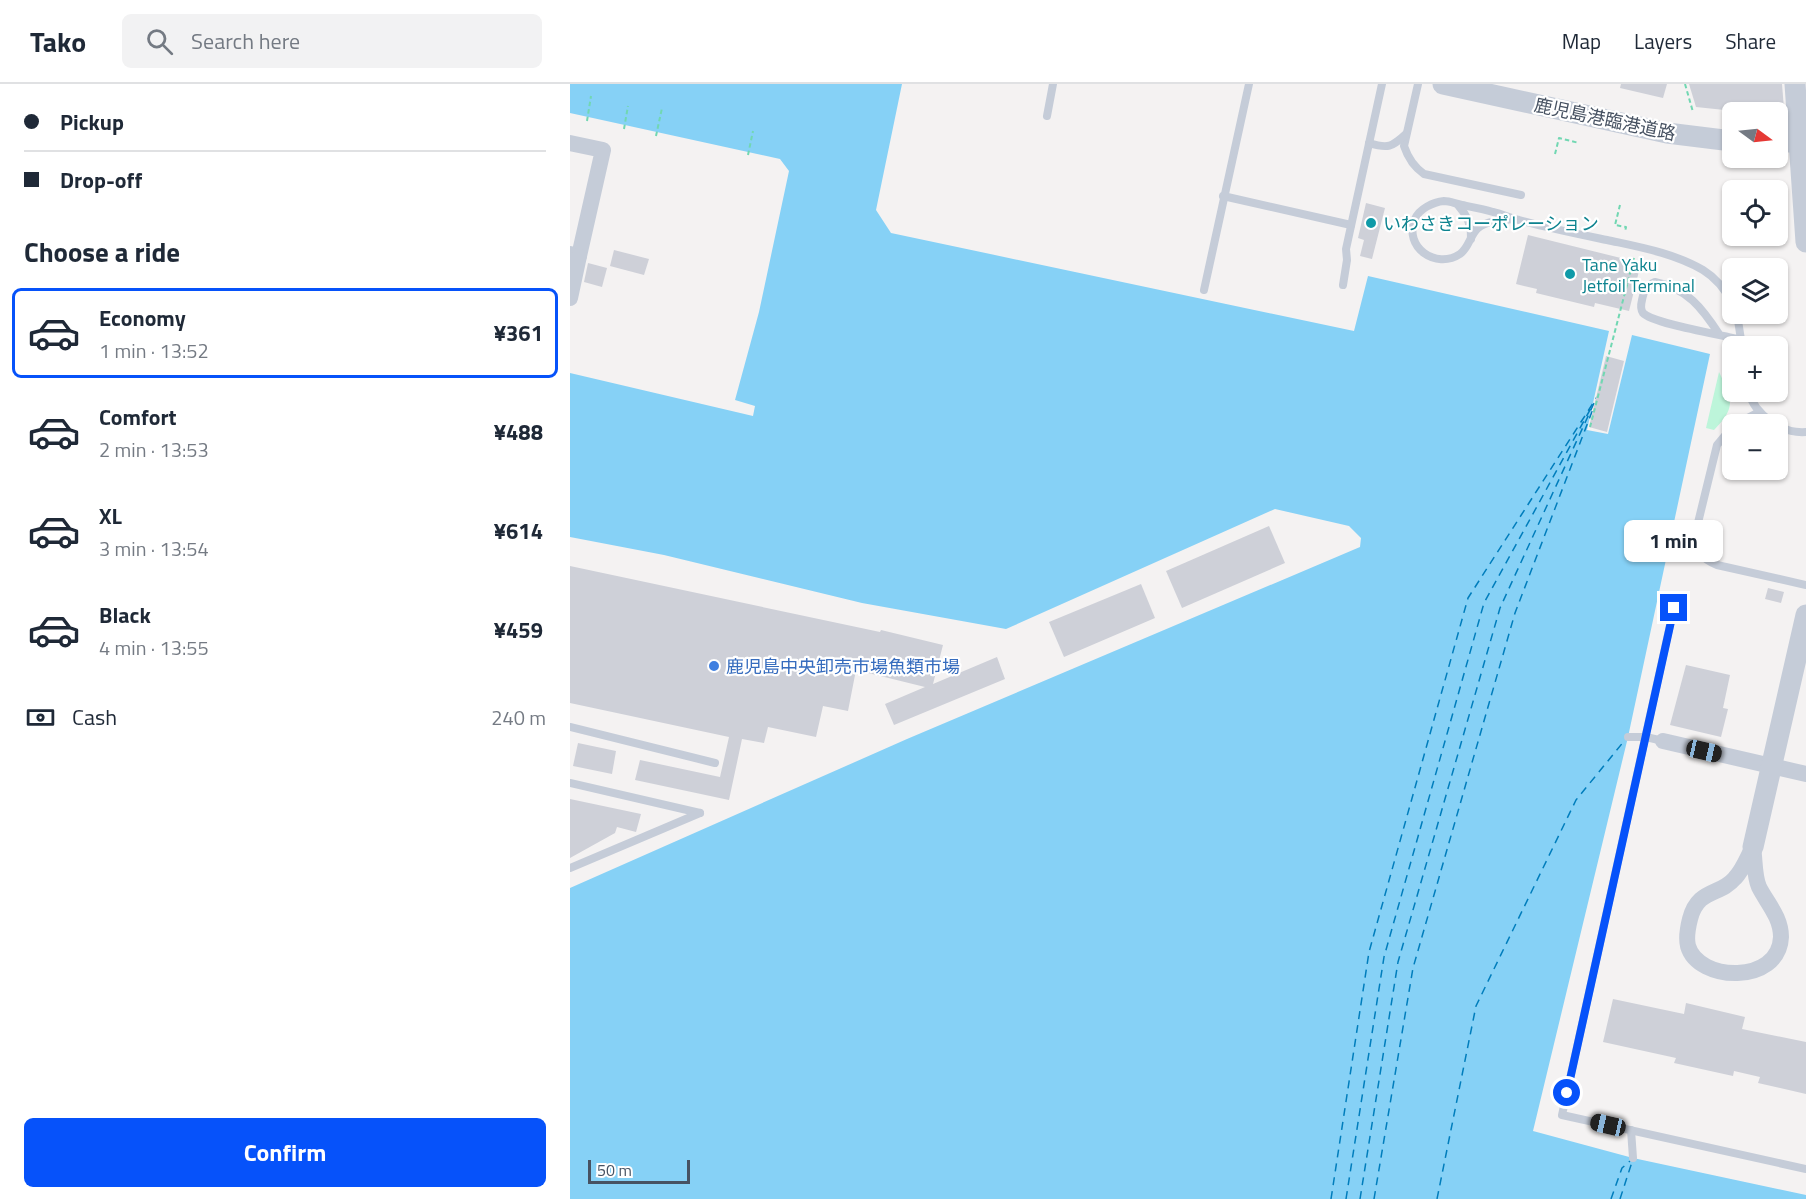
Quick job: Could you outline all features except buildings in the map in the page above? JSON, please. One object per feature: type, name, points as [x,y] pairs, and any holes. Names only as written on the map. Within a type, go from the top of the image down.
[{"type":"street","name":"鹿児島港臨港道路","points":[[1443,84],[1502,91],[1667,133],[1722,140]]},
{"type":"street","points":[[1795,84],[1803,142],[1806,242]]},
{"type":"street","points":[[570,143],[603,150],[575,255],[570,298]]},
{"type":"street","points":[[1753,847],[1758,885],[1779,923],[1781,936],[1778,951],[1768,963],[1746,973],[1734,974],[1711,968],[1698,960],[1688,948],[1687,933],[1690,918],[1695,905],[1703,897],[1724,887],[1735,878],[1753,847],[1806,615]]},
{"type":"street","points":[[1664,741],[1806,774]]},
{"type":"lane","points":[[1047,116],[1053,84]]},
{"type":"lane","points":[[1204,290],[1249,84]]},
{"type":"lane","points":[[1343,285],[1347,260],[1346,249],[1382,84]]},
{"type":"lane","points":[[1418,84],[1404,146],[1416,169],[1424,174],[1521,195]]},
{"type":"lane","points":[[1369,143],[1388,147],[1406,134]]},
{"type":"lane","points":[[1223,196],[1351,225]]},
{"type":"lane","points":[[1513,219],[1477,228],[1466,249],[1447,259],[1435,259],[1423,254],[1413,237],[1412,226],[1416,216],[1424,208],[1444,201],[1683,260],[1704,270],[1722,284]]},
{"type":"lane","points":[[1458,204],[1471,228],[1471,239]]},
{"type":"lane","points":[[1719,334],[1702,309],[1683,292],[1655,282],[1644,290],[1642,312],[1650,318],[1724,336]]},
{"type":"lane","points":[[1752,402],[1759,412],[1782,427],[1799,433],[1806,432]]},
{"type":"lane","points":[[1755,414],[1759,412]]},
{"type":"lane","points":[[1722,441],[1718,446],[1695,536],[1696,546],[1706,561],[1717,565],[1806,585]]},
{"type":"lane","points":[[1674,608],[1562,1115],[1806,1169]]},
{"type":"lane","points":[[570,727],[715,763]]},
{"type":"lane","points":[[1628,737],[1646,737],[1664,741]]},
{"type":"lane","points":[[570,783],[700,813],[570,868]]},
{"type":"lane","points":[[1631,1130],[1633,1158]]},
{"type":"path","points":[[1685,84],[1692,112]]},
{"type":"path","points":[[587,121],[591,96]]},
{"type":"path","points":[[624,129],[628,106]]},
{"type":"path","points":[[656,136],[662,108]]},
{"type":"path","points":[[748,155],[753,131]]},
{"type":"path","points":[[1555,154],[1559,138],[1579,143]]},
{"type":"path","points":[[1620,206],[1615,225],[1626,227]]},
{"type":"path","points":[[1590,427],[1637,247]]},
{"type":"path","points":[[1620,282],[1628,284]]},
{"type":"green space","points":[[1719,372],[1722,378],[1722,402],[1730,402],[1729,409],[1726,414],[1722,414],[1722,421],[1714,430],[1706,428]]},
{"type":"water","points":[[570,84],[902,84],[876,210],[891,233],[1354,331],[1368,276],[1609,331],[1587,430],[1608,434],[1632,335],[1710,354],[1628,737],[1533,1131],[1633,1158],[1806,1195],[1806,1199],[570,1199],[570,888],[907,739],[1360,547],[1361,538],[1349,526],[1275,509],[1006,629],[862,603],[664,555],[570,537],[570,373],[753,416],[755,406],[735,400],[759,312],[789,171],[780,159],[570,113]]},
{"type":"ferry route","points":[[1331,1199],[1369,952],[1468,598],[1597,397]]},
{"type":"ferry route","points":[[1360,1199],[1398,962],[1500,608],[1595,401]]},
{"type":"ferry route","points":[[1346,1199],[1384,957],[1484,603],[1591,408]]},
{"type":"ferry route","points":[[1374,1199],[1413,968],[1515,613],[1593,409]]},
{"type":"ferry route","points":[[1437,1199],[1476,1006],[1576,800],[1625,740]]},
{"type":"ferry route","points":[[1611,1199],[1622,1168],[1630,1161]]},
{"type":"ferry route","points":[[1620,1199],[1632,1162]]},
{"type":"place","name":"いわさきコーポレーション","points":[[1371,223]]},
{"type":"place","name":"Tane Yaku Jetfoil Terminal","points":[[1570,274]]},
{"type":"place","name":"鹿児島中央卸売市場魚類市場","points":[[714,666]]},
{"type":"route","points":[[1567,1093],[1674,608]]}]
